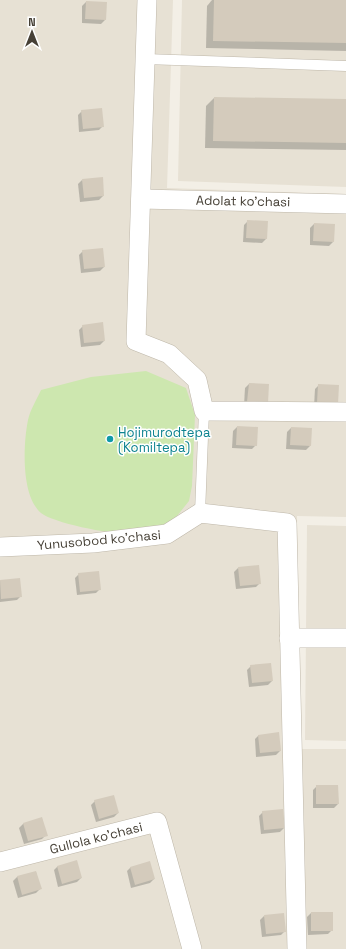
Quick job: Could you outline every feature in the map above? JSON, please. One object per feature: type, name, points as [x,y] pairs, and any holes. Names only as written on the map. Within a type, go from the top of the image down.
[{"type":"street","points":[[147,0],[136,341],[169,354],[197,380],[204,411],[346,412]]},
{"type":"street","name":"Adolat ko'chasi","points":[[141,199],[346,204]]},
{"type":"street","points":[[200,513],[287,523],[297,949]]},
{"type":"street","name":"Yunusobod ko'chasi","points":[[0,547],[93,543],[167,534],[200,513]]},
{"type":"street","points":[[289,638],[346,638]]},
{"type":"street","name":"Gullola ko'chasi","points":[[0,862],[157,822],[192,949]]},
{"type":"lane","points":[[145,59],[346,66]]},
{"type":"lane","points":[[200,513],[204,411]]},
{"type":"shaded area","points":[[0,0],[173,0],[167,188],[346,194],[346,517],[297,516],[299,749],[346,749],[346,949],[0,949]]},
{"type":"shaded area","points":[[182,0],[346,0],[346,187],[178,181]]},
{"type":"shaded area","points":[[307,525],[346,526],[346,741],[305,740]]},
{"type":"green space","name":"Hojimurodtepa (Komiltepa)","points":[[146,371],[186,388],[195,415],[192,486],[189,501],[169,526],[130,534],[111,533],[84,528],[58,521],[41,513],[34,505],[27,483],[25,470],[25,443],[29,416],[41,390],[91,377]]},
{"type":"building","points":[[214,0],[346,0],[346,43],[213,41]]},
{"type":"building","points":[[86,1],[107,2],[106,20],[85,19]]},
{"type":"building","points":[[214,97],[346,99],[346,143],[213,141]]},
{"type":"building","points":[[102,108],[104,127],[83,129],[81,110]]},
{"type":"building","points":[[103,177],[104,196],[84,198],[82,179]]},
{"type":"building","points":[[247,220],[268,221],[267,239],[246,238]]},
{"type":"building","points":[[314,223],[335,224],[334,242],[313,241]]},
{"type":"building","points":[[103,248],[105,267],[84,269],[82,250]]},
{"type":"building","points":[[103,322],[105,341],[84,343],[82,325]]},
{"type":"building","points":[[249,383],[269,384],[268,403],[247,402]]},
{"type":"building","points":[[318,384],[339,385],[338,404],[317,403]]},
{"type":"building","points":[[237,426],[258,427],[257,446],[236,445]]},
{"type":"building","points":[[291,427],[312,428],[311,446],[290,445]]},
{"type":"building","points":[[259,565],[261,584],[240,586],[238,567]]},
{"type":"building","points":[[99,571],[101,590],[80,592],[78,573]]},
{"type":"building","points":[[20,578],[22,597],[1,599],[0,580]]},
{"type":"building","points":[[271,663],[273,681],[252,683],[250,665]]},
{"type":"building","points":[[279,732],[281,751],[260,753],[258,735]]},
{"type":"building","points":[[316,785],[338,785],[339,804],[316,804]]},
{"type":"building","points":[[114,795],[119,813],[99,819],[94,800]]},
{"type":"building","points":[[283,809],[285,828],[264,830],[262,811]]},
{"type":"building","points":[[42,817],[48,836],[28,841],[23,823]]},
{"type":"building","points":[[77,860],[82,878],[62,884],[57,866]]},
{"type":"building","points":[[150,861],[155,879],[135,885],[130,867]]},
{"type":"building","points":[[36,871],[42,889],[22,895],[17,876]]},
{"type":"building","points":[[311,912],[333,912],[333,931],[311,931]]},
{"type":"building","points":[[284,913],[286,932],[266,934],[264,915]]},
{"type":"place","name":"Hojimurodtepa (Komiltepa)","points":[[110,439]]}]
